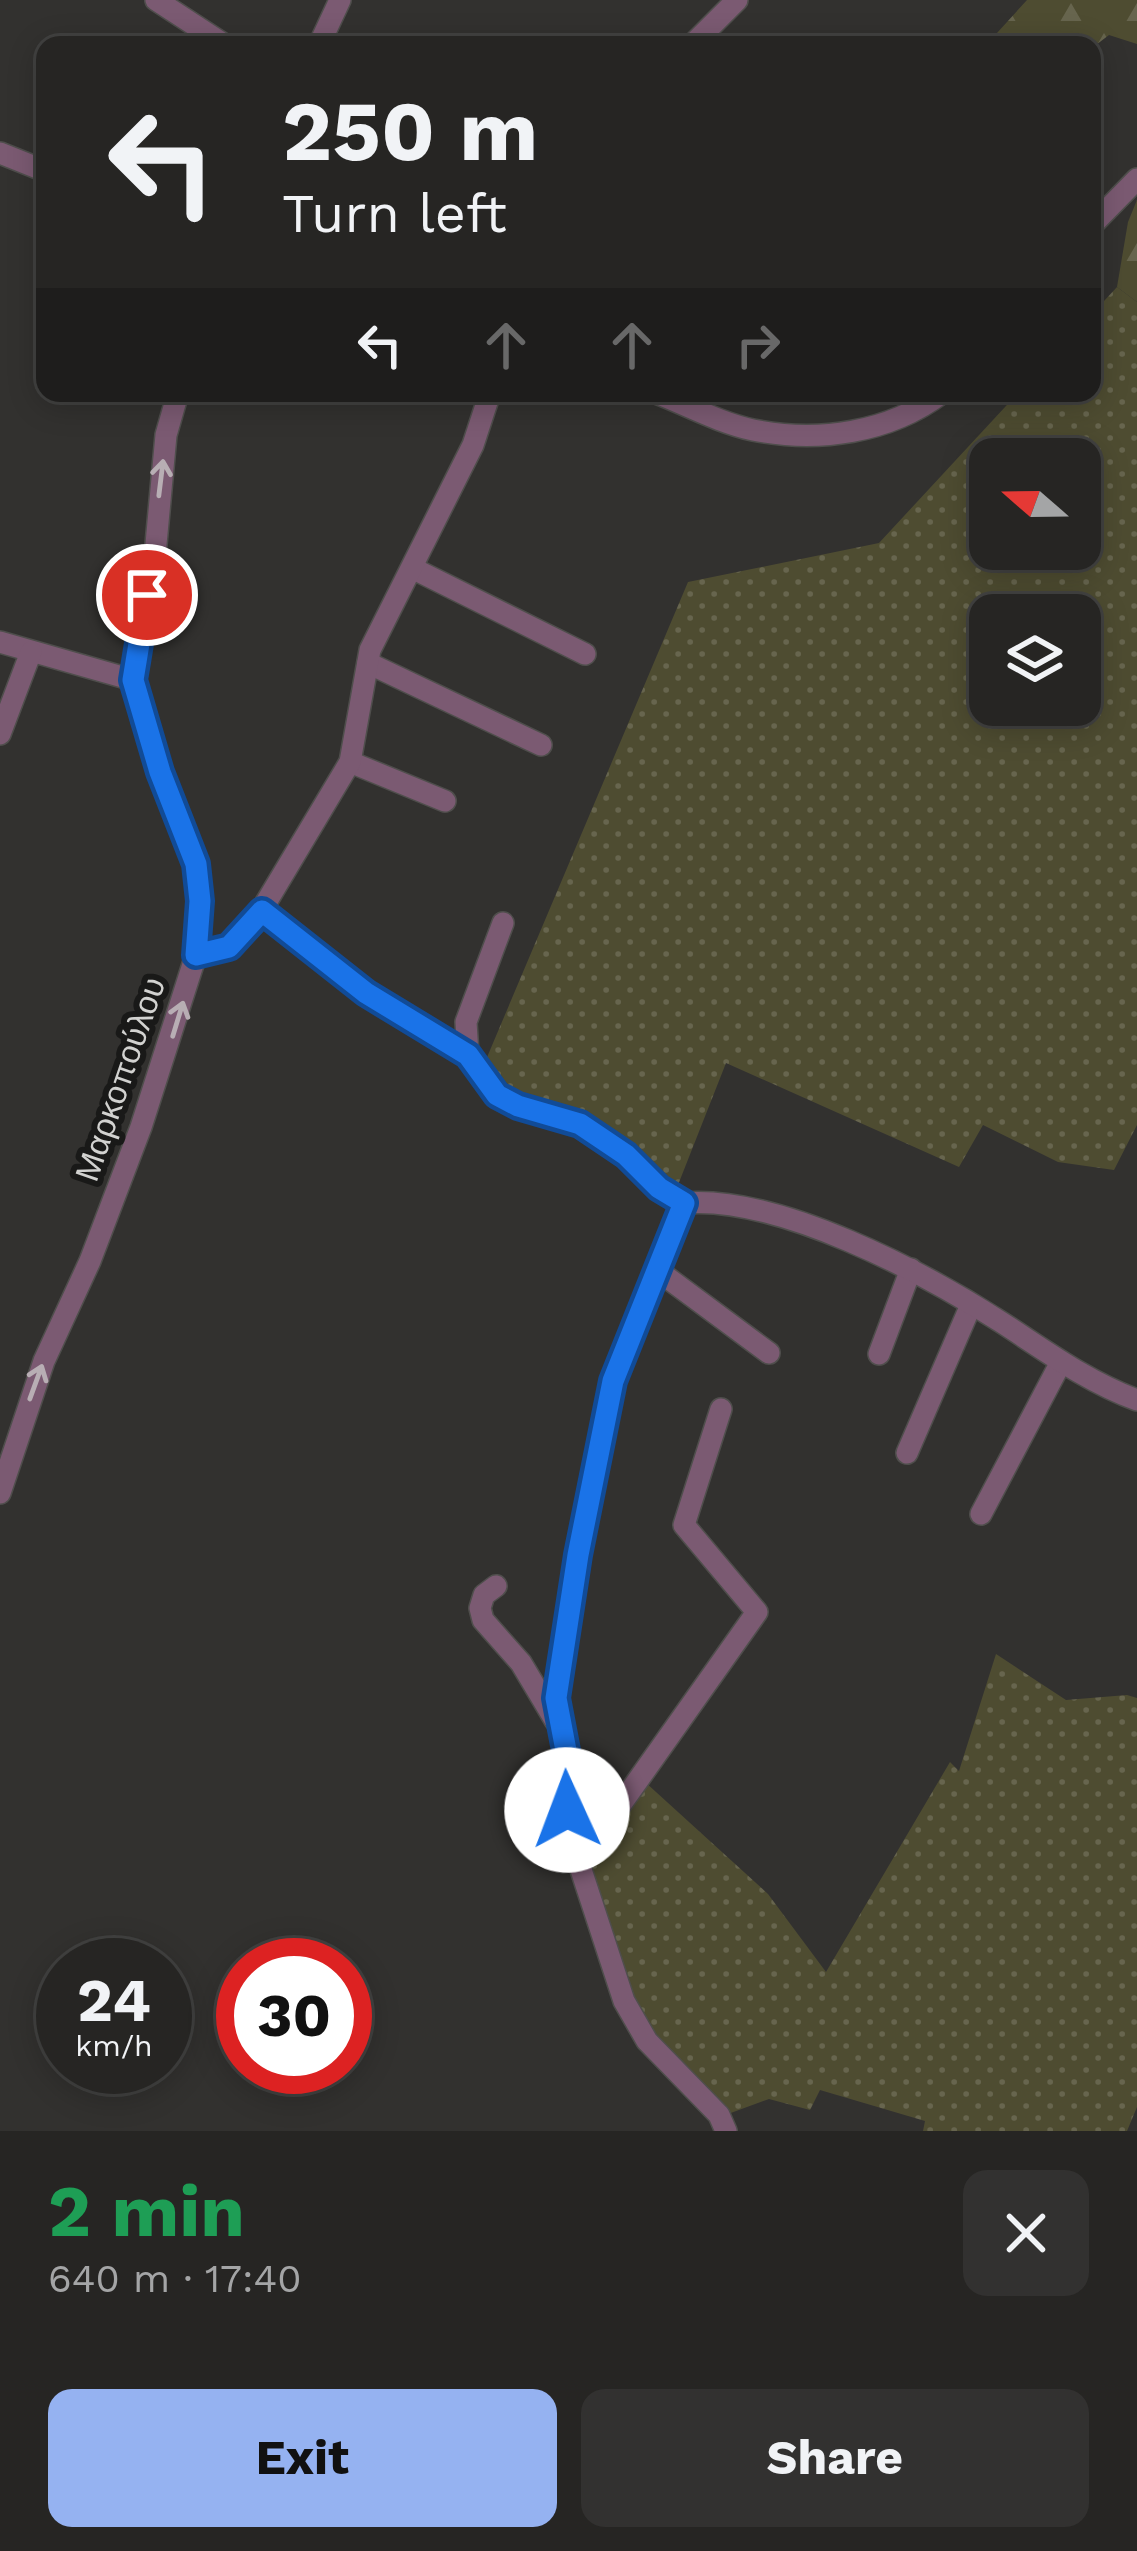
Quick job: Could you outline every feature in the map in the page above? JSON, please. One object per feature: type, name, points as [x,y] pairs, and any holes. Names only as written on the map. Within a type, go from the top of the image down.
[{"type":"street","points":[[156,0],[211,36]]},
{"type":"street","points":[[323,36],[340,0]]},
{"type":"street","points":[[701,36],[737,0]]},
{"type":"street","points":[[0,153],[36,167]]},
{"type":"street","points":[[1101,216],[1137,179]]},
{"type":"street","name":"Μαρκοπούλου","points":[[0,1493],[6,1448],[90,1261],[141,1127],[196,955],[200,901],[196,864],[160,772],[133,680],[154,566],[166,436],[175,402]]},
{"type":"street","points":[[196,955],[229,947],[262,911],[350,762],[370,650],[473,446],[487,402]]},
{"type":"street","points":[[680,402],[750,429],[786,434],[842,433],[885,425],[930,402]]},
{"type":"street","points":[[412,568],[585,654]]},
{"type":"street","points":[[0,642],[133,680]]},
{"type":"street","points":[[0,734],[31,652]]},
{"type":"street","points":[[368,663],[541,745]]},
{"type":"street","points":[[350,762],[445,801]]},
{"type":"street","points":[[262,911],[366,993],[468,1055],[497,1095],[580,1124],[684,1203],[709,1201],[781,1216],[911,1269],[1060,1364],[1137,1400]]},
{"type":"street","points":[[468,1055],[466,1022],[503,922]]},
{"type":"street","points":[[684,1203],[613,1381],[578,1555],[556,1698],[568,1761],[568,1830],[624,2001],[647,2042],[719,2115],[726,2131]]},
{"type":"street","points":[[879,1354],[911,1269]]},
{"type":"street","points":[[657,1270],[769,1353]]},
{"type":"street","points":[[907,1453],[971,1305]]},
{"type":"street","points":[[981,1514],[1060,1364]]},
{"type":"street","points":[[575,1860],[590,1848],[757,1612],[684,1525],[722,1409]]},
{"type":"street","points":[[496,1586],[484,1595],[479,1608],[483,1620],[521,1663],[561,1731]]},
{"type":"green space","points":[[1027,0],[1137,0],[1137,44],[1109,35],[1101,41],[1101,36],[994,36]]},
{"type":"green space","points":[[1137,200],[1137,302],[1117,287],[1128,222]]},
{"type":"green space","points":[[1117,287],[1137,302],[1137,1125],[1114,1170],[1058,1162],[983,1125],[959,1167],[726,1063],[676,1190],[596,1123],[575,1111],[523,1099],[485,1062],[688,582],[879,543],[969,446],[969,570],[1101,570],[1101,438],[976,438],[1010,402],[1101,402],[1101,304]]},
{"type":"green space","points":[[996,1654],[1066,1700],[1137,1698],[1137,2107],[1127,2131],[923,2131],[925,2121],[820,2090],[810,2110],[769,2099],[728,2114],[682,2072],[635,2010],[584,1867],[645,1782],[768,1894],[826,1972],[950,1762],[959,1771]]},
{"type":"route","points":[[147,595],[133,680],[142,720],[196,864],[200,901],[196,955],[229,947],[262,911],[337,973],[468,1055],[497,1095],[580,1124],[684,1203],[613,1381],[578,1555],[556,1698],[568,1761],[567,1810]]}]
